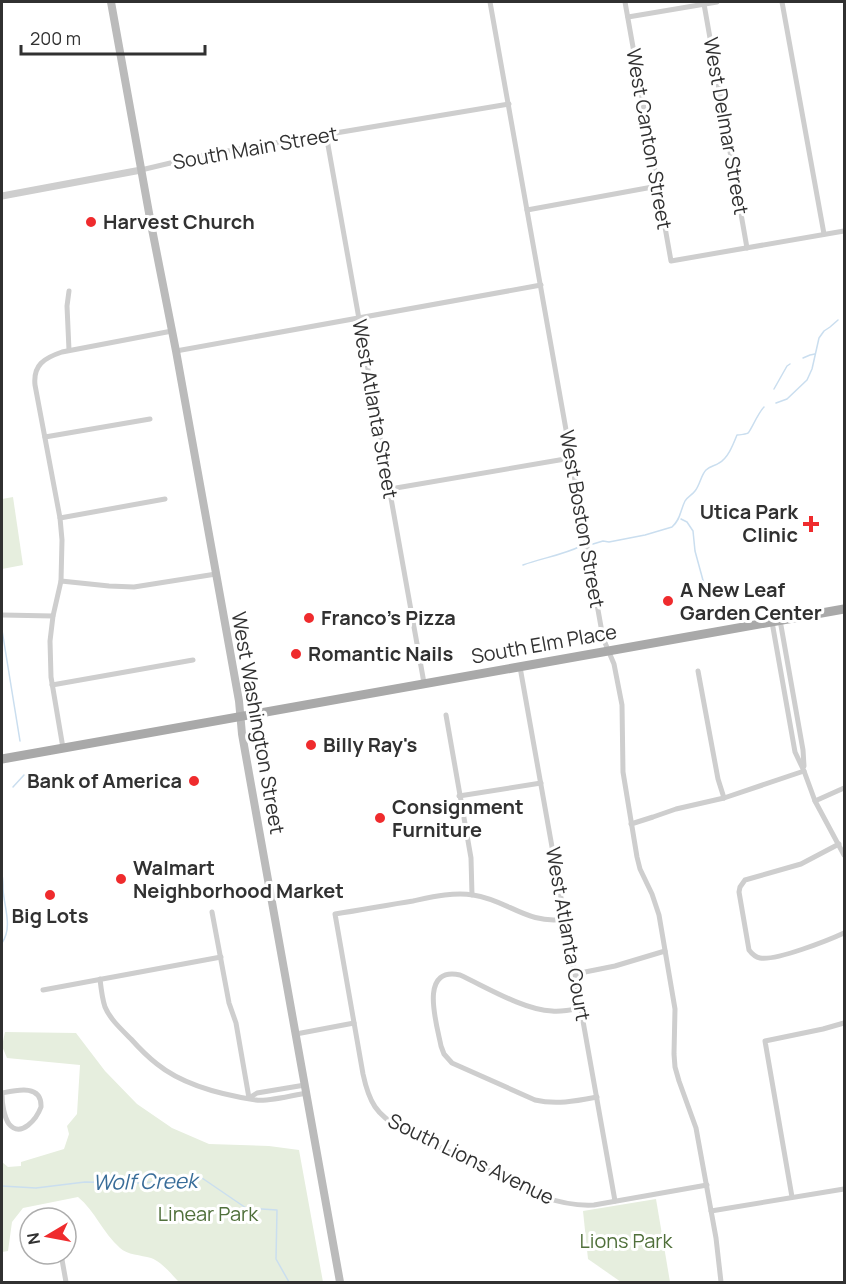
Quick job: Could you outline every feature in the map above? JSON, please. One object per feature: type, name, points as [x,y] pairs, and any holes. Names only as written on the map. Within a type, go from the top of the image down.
[{"type":"main road","name":"West Washington Street","points":[[111,2],[216,574],[340,1282]]},
{"type":"main road","name":"South Elm Place","points":[[2,759],[844,609]]},
{"type":"street","name":"West Boston Street","points":[[490,2],[603,638],[614,664],[622,705],[623,772],[631,824],[640,869],[656,904],[675,1009],[675,1067],[696,1128],[721,1282]]},
{"type":"street","name":"West Canton Street","points":[[625,2],[671,261],[747,248]]},
{"type":"street","points":[[628,17],[717,2]]},
{"type":"street","points":[[782,2],[824,234]]},
{"type":"street","name":"West Delmar Street","points":[[704,4],[747,248]]},
{"type":"street","name":"South Main Street","points":[[2,196],[141,170],[206,155],[509,104]]},
{"type":"street","name":"West Atlanta Street","points":[[326,134],[424,683]]},
{"type":"street","points":[[527,210],[658,186]]},
{"type":"street","points":[[747,248],[844,231]]},
{"type":"street","points":[[176,351],[541,285]]},
{"type":"street","points":[[69,291],[67,306],[69,350]]},
{"type":"street","points":[[63,748],[52,685],[50,641],[52,616],[61,580],[63,547],[60,518],[34,380],[35,374],[47,358],[69,350],[172,331]]},
{"type":"street","points":[[45,438],[150,419]]},
{"type":"street","points":[[390,489],[571,458]]},
{"type":"street","points":[[60,518],[165,499]]},
{"type":"street","points":[[61,580],[128,587],[216,574]]},
{"type":"street","points":[[2,615],[52,616]]},
{"type":"street","points":[[776,621],[803,750],[804,771],[815,801],[844,855]]},
{"type":"street","points":[[52,685],[193,660]]},
{"type":"street","name":"West Atlanta Court","points":[[520,667],[615,1201]]},
{"type":"street","points":[[698,672],[718,779],[724,798]]},
{"type":"street","points":[[446,715],[471,858],[472,895]]},
{"type":"street","points":[[631,824],[676,809],[724,798],[804,771]]},
{"type":"street","points":[[459,796],[541,783]]},
{"type":"street","points":[[815,801],[844,788]]},
{"type":"street","points":[[839,844],[801,864],[748,878],[742,883],[739,896],[748,946],[756,957],[766,958],[805,949],[844,933]]},
{"type":"street","points":[[296,1034],[354,1023],[335,914],[447,895],[472,895],[490,899],[533,918],[554,921],[565,919]]},
{"type":"street","points":[[212,912],[229,1003],[236,1023],[249,1098]]},
{"type":"street","points":[[575,974],[615,966],[665,951]]},
{"type":"street","points":[[43,990],[221,957]]},
{"type":"street","points":[[581,1008],[564,1011],[536,1008],[453,973],[441,977],[435,983],[432,995],[441,1047],[452,1063],[535,1100],[548,1103],[597,1097]]},
{"type":"street","points":[[100,980],[105,1007],[111,1018],[159,1065],[188,1082],[258,1101],[306,1089]]},
{"type":"street","name":"South Lions Avenue","points":[[354,1023],[368,1095],[378,1112],[402,1129],[554,1201],[580,1206],[594,1205],[707,1185]]},
{"type":"street","points":[[792,1197],[765,1041],[844,1023]]},
{"type":"street","points":[[27,1090],[33,1091],[40,1098],[41,1107],[28,1126],[16,1128],[11,1126],[2,1094],[27,1090]]},
{"type":"street","points":[[711,1211],[844,1189]]},
{"type":"street","points":[[63,1266],[66,1282]]},
{"type":"green space","points":[[13,497],[23,565],[2,569],[2,499]]},
{"type":"green space","name":"Linear Park","points":[[5,1032],[76,1033],[105,1071],[137,1104],[172,1128],[209,1144],[269,1146],[299,1150],[323,1282],[179,1282],[155,1260],[120,1248],[78,1197],[33,1206],[18,1206],[18,1214],[12,1222],[8,1251],[2,1252],[2,1162],[8,1167],[21,1166],[21,1162],[64,1149],[69,1134],[67,1126],[77,1114],[80,1065],[7,1058],[2,1046]]},
{"type":"green space","name":"Lions Park","points":[[656,1199],[670,1282],[621,1282],[588,1259],[583,1211]]},
{"type":"waterway","points":[[776,403],[787,399],[807,380],[819,338],[838,320]]},
{"type":"waterway","points":[[803,358],[815,354]]},
{"type":"waterway","points":[[774,389],[790,364]]},
{"type":"waterway","points":[[593,544],[645,535],[672,527],[679,518],[685,501],[697,489],[704,472],[725,458],[737,435],[748,433],[764,407]]},
{"type":"waterway","points":[[681,519],[687,522],[693,531],[705,597]]},
{"type":"waterway","points":[[523,565],[581,546]]},
{"type":"waterway","points":[[2,630],[20,741]]},
{"type":"waterway","points":[[13,787],[24,775]]},
{"type":"waterway","points":[[2,875],[7,917],[7,930],[2,943]]},
{"type":"waterway","name":"Wolf Creek","points":[[2,1186],[36,1188],[85,1182],[139,1183],[202,1178],[246,1208],[277,1210],[276,1259],[289,1282]]},
{"type":"place","name":"Harvest Church","points":[[91,222]]},
{"type":"place","name":"Utica Park Clinic","points":[[811,524]]},
{"type":"place","name":"A New Leaf Garden Center","points":[[668,601]]},
{"type":"place","name":"Franco's Pizza","points":[[309,618]]},
{"type":"place","name":"Romantic Nails","points":[[296,654]]},
{"type":"place","name":"Billy Ray's","points":[[311,745]]},
{"type":"place","name":"Bank of America","points":[[194,781]]},
{"type":"place","name":"Consignment Furniture","points":[[380,818]]},
{"type":"place","name":"Walmart Neighborhood Market","points":[[121,879]]},
{"type":"place","name":"Big Lots","points":[[50,895]]}]
